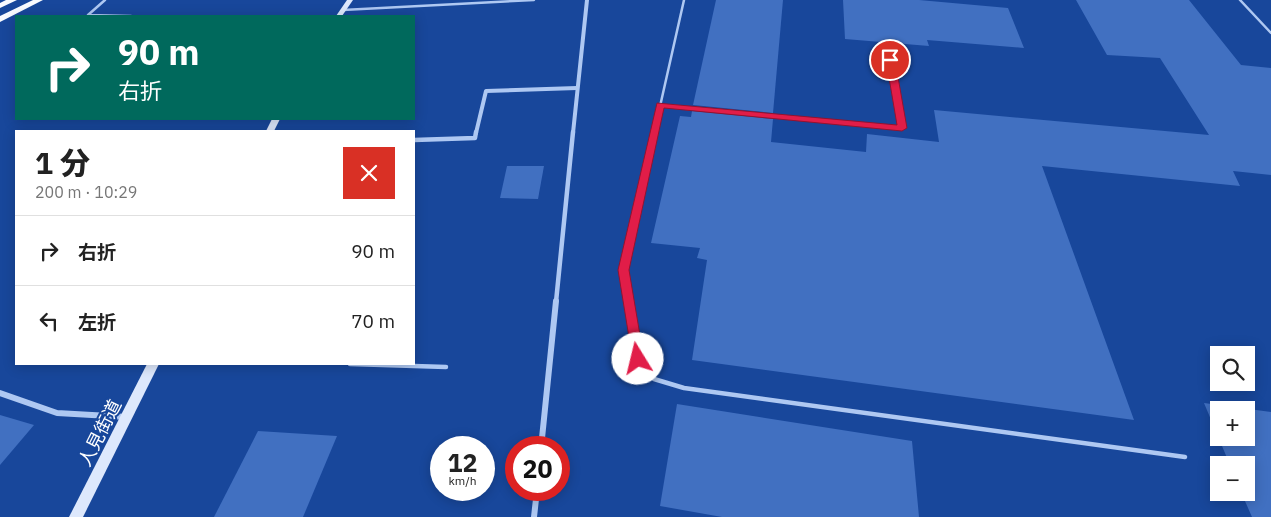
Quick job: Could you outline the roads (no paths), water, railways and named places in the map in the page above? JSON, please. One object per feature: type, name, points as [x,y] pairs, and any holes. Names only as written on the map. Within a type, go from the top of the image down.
[{"type":"main road","points":[[0,6],[13,0]]},
{"type":"main road","points":[[0,20],[39,0]]},
{"type":"main road","points":[[341,13],[350,0]]},
{"type":"main road","name":"人見街道","points":[[76,517],[153,365]]},
{"type":"street","points":[[542,436],[587,0]]},
{"type":"street","points":[[415,140],[475,138],[486,91],[578,88]]},
{"type":"street","points":[[0,393],[57,413],[127,417]]},
{"type":"street","points":[[534,517],[536,501]]},
{"type":"lane","points":[[88,15],[105,0]]},
{"type":"lane","points":[[341,13],[534,0]]},
{"type":"lane","points":[[684,0],[624,270],[638,359],[654,379],[684,388],[1185,456]]},
{"type":"lane","points":[[1240,0],[1271,33]]},
{"type":"lane","points":[[660,105],[902,128],[890,60]]},
{"type":"lane","points":[[382,365],[446,367]]}]
